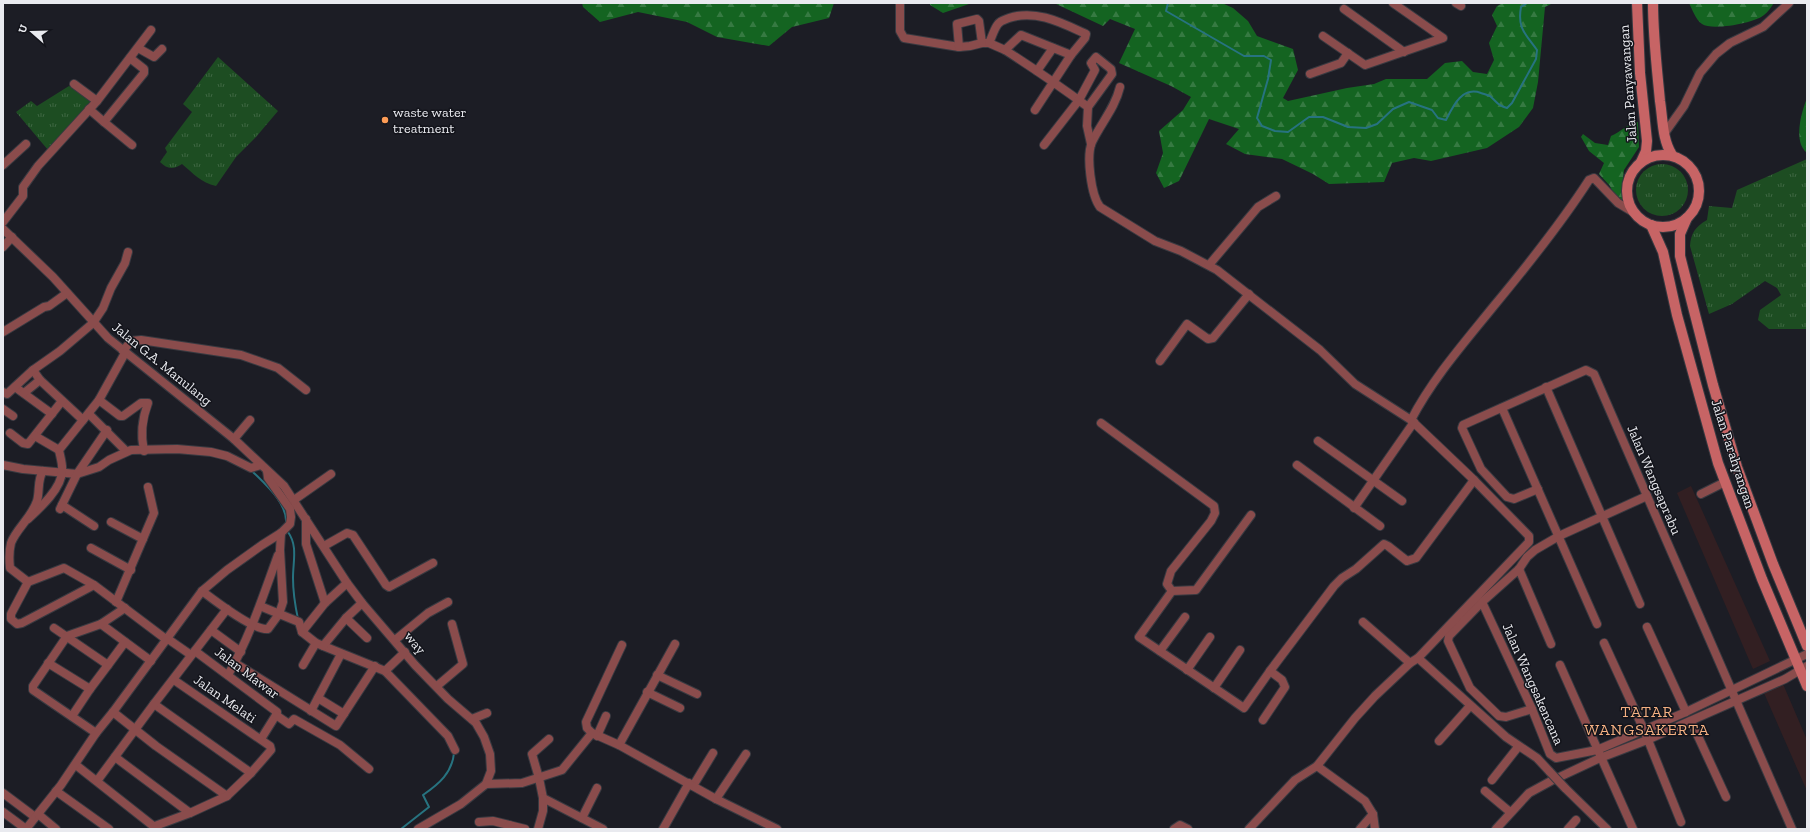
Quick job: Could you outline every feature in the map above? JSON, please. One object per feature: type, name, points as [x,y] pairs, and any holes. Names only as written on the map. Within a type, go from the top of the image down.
[{"type":"main road","name":"Jalan Panyawangan","points":[[1637,3],[1640,73],[1647,141],[1646,151],[1641,162]]},
{"type":"main road","name":"Jalan Panyawangan","points":[[1653,3],[1656,59],[1664,134],[1667,147],[1672,155]]},
{"type":"main road","points":[[1661,154],[1672,155],[1682,159],[1691,167],[1697,176],[1700,187],[1697,204],[1687,218],[1679,224],[1670,227],[1651,225],[1641,220],[1633,212],[1627,191],[1628,180],[1633,170],[1641,162],[1650,156],[1661,154]]},
{"type":"main road","name":"Jalan Parahyangan","points":[[1687,218],[1680,234],[1680,256],[1722,419],[1753,511],[1807,646]]},
{"type":"main road","name":"Jalan Parahyangan","points":[[1651,225],[1661,246],[1691,369],[1725,482],[1762,579],[1796,659],[1803,668],[1807,686]]},
{"type":"street","points":[[900,3],[899,22],[902,36],[959,47],[986,43],[1005,50],[1037,70],[1088,107]]},
{"type":"street","points":[[1323,36],[1365,65],[1443,38],[1393,3]]},
{"type":"street","points":[[1664,134],[1684,106],[1700,73],[1716,54],[1730,43],[1763,27],[1789,3]]},
{"type":"street","points":[[1344,9],[1404,52]]},
{"type":"street","points":[[986,43],[998,24],[1002,21],[1025,15],[1057,20],[1086,34],[1085,38],[1071,55],[1035,110]]},
{"type":"street","points":[[959,47],[956,25],[958,23],[971,20],[979,21],[986,43]]},
{"type":"street","points":[[3,222],[21,200],[23,196],[23,187],[38,166],[97,101],[151,30]]},
{"type":"street","points":[[1005,50],[1021,35],[1071,55]]},
{"type":"street","points":[[138,48],[154,57],[162,50]]},
{"type":"street","points":[[1037,70],[1053,48]]},
{"type":"street","points":[[1310,74],[1341,63],[1348,53]]},
{"type":"street","points":[[1044,145],[1079,100],[1095,70],[1091,62],[1095,57],[1098,57],[1111,69],[1112,74],[1088,107],[1087,126],[1091,144],[1091,185],[1093,195],[1100,207],[1155,241],[1181,251],[1209,265],[1249,294],[1320,350],[1355,384],[1412,421],[1474,480],[1529,536],[1529,542],[1418,658],[1410,663],[1375,696],[1355,718],[1320,768],[1294,780],[1249,829]]},
{"type":"street","points":[[104,122],[144,73],[144,69],[130,58]]},
{"type":"street","points":[[74,84],[97,101]]},
{"type":"street","points":[[1091,144],[1113,107],[1120,87]]},
{"type":"street","points":[[89,110],[132,145]]},
{"type":"street","points":[[3,165],[26,144]]},
{"type":"street","points":[[1354,508],[1412,421],[1425,394],[1444,367],[1543,247],[1589,180],[1594,178],[1618,203],[1633,212]]},
{"type":"street","points":[[1209,265],[1258,207],[1276,196]]},
{"type":"street","name":"Jalan G.A. Manulang","points":[[3,229],[67,293],[93,323],[124,352],[234,439],[284,486],[306,518]]},
{"type":"street","points":[[3,247],[12,238]]},
{"type":"street","points":[[3,392],[7,394],[33,370],[60,351],[93,323],[103,308],[111,288],[123,268],[128,252]]},
{"type":"street","points":[[3,332],[44,307],[50,306],[67,293]]},
{"type":"street","points":[[1160,361],[1188,324],[1208,339],[1213,338],[1249,294]]},
{"type":"street","points":[[28,519],[42,506],[53,492],[61,477],[59,450],[90,414],[131,341],[141,340],[241,355],[278,368],[306,390]]},
{"type":"street","points":[[33,370],[40,380],[84,420]]},
{"type":"street","name":"Jalan Wangsaprabu","points":[[1538,489],[1514,499],[1507,497],[1481,469],[1462,428],[1465,423],[1586,370],[1594,374],[1792,829]]},
{"type":"street","points":[[24,393],[40,380]]},
{"type":"street","points":[[15,387],[52,414]]},
{"type":"street","points":[[1546,387],[1640,604]]},
{"type":"street","points":[[99,400],[120,416],[123,416],[141,403],[148,403],[142,420],[142,440],[144,451]]},
{"type":"street","points":[[10,433],[25,444],[28,444],[62,401]]},
{"type":"street","points":[[1502,408],[1597,624]]},
{"type":"street","points":[[3,409],[13,416]]},
{"type":"street","points":[[90,414],[126,451]]},
{"type":"street","points":[[234,439],[250,420]]},
{"type":"street","points":[[1101,423],[1214,506],[1215,513],[1211,521],[1171,571],[1167,584],[1172,591]]},
{"type":"street","points":[[94,526],[61,507],[76,478],[107,430]]},
{"type":"street","points":[[35,436],[59,450]]},
{"type":"street","points":[[1318,441],[1402,501]]},
{"type":"street","points":[[3,465],[42,471],[61,477],[76,478],[99,467],[126,451],[177,450],[211,452],[232,457],[251,468],[264,468],[268,478],[290,510],[291,516],[290,524],[281,533],[232,566],[202,591],[114,712],[96,733],[76,765],[26,829],[3,812]]},
{"type":"street","points":[[1297,465],[1380,526]]},
{"type":"street","points":[[42,471],[37,501],[28,519],[12,542],[6,566],[28,582],[11,614],[11,620],[17,624],[34,617],[94,585]]},
{"type":"street","points":[[294,500],[331,474]]},
{"type":"street","points":[[1172,591],[1139,637],[1244,708],[1270,671],[1342,578],[1373,555],[1384,544],[1406,561],[1416,558],[1474,480]]},
{"type":"street","points":[[1701,494],[1725,482]]},
{"type":"street","points":[[116,602],[131,570],[154,513],[148,487]]},
{"type":"street","points":[[1532,709],[1506,718],[1499,716],[1470,688],[1448,638],[1482,602],[1518,569],[1527,557],[1535,550],[1559,536],[1647,496]]},
{"type":"street","points":[[1172,591],[1196,590],[1251,515]]},
{"type":"street","points":[[306,518],[306,544],[325,603]]},
{"type":"street","name":"way","points":[[306,518],[347,583],[362,603],[448,699],[472,719],[484,737],[490,754],[491,771],[486,784]]},
{"type":"street","points":[[111,522],[143,539]]},
{"type":"street","points":[[324,546],[347,532],[353,535],[386,585],[389,587],[433,563]]},
{"type":"street","points":[[202,591],[253,626],[264,630],[268,629],[280,614],[283,602],[280,550],[281,533]]},
{"type":"street","points":[[91,548],[131,570]]},
{"type":"street","points":[[228,675],[242,652],[253,626],[280,550]]},
{"type":"street","name":"Jalan Mawar","points":[[28,582],[64,568],[94,585],[168,639],[228,675],[276,711],[276,715],[261,739]]},
{"type":"street","points":[[1518,569],[1551,644]]},
{"type":"street","points":[[302,632],[325,603],[347,583]]},
{"type":"street","points":[[395,640],[428,613],[448,602]]},
{"type":"street","name":"Jalan Wangsakencana","points":[[1482,602],[1532,709],[1552,757],[1556,758],[1599,754]]},
{"type":"street","points":[[303,665],[319,645],[362,603]]},
{"type":"street","points":[[260,606],[299,622],[302,632],[319,645],[385,671],[448,736],[455,750]]},
{"type":"street","points":[[96,733],[33,690],[33,686],[67,636],[101,624],[125,608]]},
{"type":"street","points":[[97,781],[227,609]]},
{"type":"street","points":[[1160,651],[1185,617]]},
{"type":"street","points":[[346,618],[367,638]]},
{"type":"street","points":[[1363,622],[1410,663]]},
{"type":"street","points":[[101,624],[151,661]]},
{"type":"street","points":[[437,686],[463,664],[452,624]]},
{"type":"street","points":[[1647,627],[1686,712]]},
{"type":"street","points":[[54,628],[108,665]]},
{"type":"street","points":[[211,630],[242,652]]},
{"type":"street","points":[[1187,670],[1210,637]]},
{"type":"street","points":[[72,716],[125,642]]},
{"type":"street","points":[[1604,643],[1644,730],[1681,822]]},
{"type":"street","points":[[619,745],[647,692],[675,644]]},
{"type":"street","points":[[622,646],[586,722],[588,728],[595,734],[619,745],[716,799],[774,828]]},
{"type":"street","points":[[1214,688],[1240,650]]},
{"type":"street","points":[[385,671],[405,652]]},
{"type":"street","points":[[311,711],[341,654]]},
{"type":"street","points":[[1496,829],[1510,812],[1529,794],[1599,754],[1644,730],[1686,712],[1807,654]]},
{"type":"street","points":[[1418,658],[1470,706],[1518,747],[1537,758],[1607,829]]},
{"type":"street","points":[[48,663],[90,689]]},
{"type":"street","points":[[235,664],[336,726],[375,666]]},
{"type":"street","points":[[1560,665],[1633,829]]},
{"type":"street","points":[[1780,668],[1786,679]]},
{"type":"street","points":[[1599,754],[1648,740],[1786,679],[1803,668]]},
{"type":"street","points":[[1263,720],[1284,687],[1282,680],[1270,671]]},
{"type":"street","points":[[657,675],[697,694]]},
{"type":"street","name":"Jalan Melati","points":[[174,680],[261,739]]},
{"type":"street","points":[[647,692],[680,708]]},
{"type":"street","points":[[318,698],[344,714]]},
{"type":"street","points":[[154,704],[250,773]]},
{"type":"street","points":[[1440,740],[1470,706]]},
{"type":"street","points":[[114,712],[135,730],[227,796]]},
{"type":"street","points":[[472,719],[487,713]]},
{"type":"street","points":[[276,715],[289,724],[294,719],[340,745],[369,769]]},
{"type":"street","points":[[418,829],[462,804],[486,784],[522,783],[562,770],[595,734],[606,716]]},
{"type":"street","points":[[1691,721],[1726,797]]},
{"type":"street","points":[[76,765],[156,828],[227,796],[271,750],[270,746],[261,739]]},
{"type":"street","points":[[538,829],[543,810],[543,798],[540,778],[532,754],[549,739]]},
{"type":"street","points":[[1492,780],[1518,747]]},
{"type":"street","points":[[663,829],[713,753]]},
{"type":"street","points":[[716,799],[746,754]]},
{"type":"street","points":[[115,757],[190,813]]},
{"type":"street","points":[[1320,768],[1365,801],[1374,814],[1375,829]]},
{"type":"street","points":[[582,818],[597,788]]},
{"type":"street","points":[[56,791],[109,829]]},
{"type":"street","points":[[1485,791],[1510,812]]},
{"type":"street","points":[[3,793],[56,829]]},
{"type":"street","points":[[543,798],[603,829]]},
{"type":"street","points":[[1360,829],[1374,814]]},
{"type":"street","points":[[1568,829],[1576,820]]},
{"type":"street","points":[[479,822],[493,821],[508,827],[525,829]]},
{"type":"street","points":[[1174,829],[1180,825],[1183,825],[1188,829]]},
{"type":"shaded area","points":[[1691,486],[1770,661],[1753,669],[1677,493]]},
{"type":"shaded area","points":[[1783,684],[1807,740],[1807,791],[1764,693]]},
{"type":"green space","points":[[582,3],[834,3],[829,18],[792,27],[769,46],[717,37],[687,22],[638,12],[600,22],[583,7]]},
{"type":"green space","points":[[930,3],[972,3],[943,13],[930,5]]},
{"type":"green space","points":[[1054,3],[1222,3],[1233,8],[1248,21],[1257,36],[1293,49],[1298,70],[1283,98],[1288,101],[1347,88],[1374,84],[1386,79],[1427,79],[1445,63],[1462,61],[1473,72],[1487,74],[1494,60],[1489,43],[1497,26],[1492,15],[1497,6],[1503,3],[1553,3],[1545,7],[1538,82],[1533,108],[1519,127],[1487,148],[1431,161],[1414,158],[1392,163],[1384,182],[1329,184],[1313,174],[1282,159],[1245,154],[1226,144],[1239,129],[1209,119],[1179,181],[1164,188],[1156,173],[1163,153],[1159,131],[1183,110],[1191,97],[1171,86],[1119,63],[1135,29],[1110,19],[1103,26]]},
{"type":"green space","points":[[1689,3],[1774,3],[1764,15],[1752,21],[1715,27],[1702,24],[1694,14]]},
{"type":"green space","points":[[218,57],[278,111],[256,137],[236,157],[216,186],[206,183],[182,164],[170,168],[160,162],[167,152],[165,148],[192,112],[183,104]]},
{"type":"green space","points":[[69,86],[92,100],[48,150],[16,112],[31,101],[37,106]]},
{"type":"green space","points":[[1807,98],[1807,153],[1800,142],[1799,135],[1802,111]]},
{"type":"green space","points":[[1638,122],[1639,147],[1624,170],[1622,186],[1623,201],[1619,201],[1614,195],[1610,186],[1599,174],[1604,163],[1589,151],[1581,137],[1583,134],[1595,143],[1608,145],[1611,136],[1631,124]]},
{"type":"green space","points":[[1807,159],[1806,329],[1769,329],[1758,320],[1760,310],[1781,295],[1777,288],[1765,281],[1732,304],[1709,314],[1690,246],[1691,237],[1694,231],[1699,225],[1707,220],[1709,206],[1732,208],[1737,190]]},
{"type":"green space","points":[[1657,164],[1667,164],[1681,171],[1688,185],[1688,195],[1681,209],[1667,216],[1657,216],[1647,212],[1640,205],[1636,195],[1636,185],[1640,175],[1647,168]]},
{"type":"waterway","points":[[1168,3],[1166,11],[1244,56],[1264,56],[1271,60],[1268,79],[1257,118],[1262,126],[1275,131],[1288,132],[1309,117],[1323,117],[1348,127],[1366,128],[1377,124],[1393,109],[1409,102],[1432,110],[1438,118],[1446,120],[1455,103],[1468,92],[1481,93],[1490,96],[1499,105],[1507,108],[1512,103],[1536,59],[1537,50],[1523,31],[1520,21],[1521,7],[1527,3]]},
{"type":"waterway","points":[[252,471],[280,501],[286,516],[286,524]]},
{"type":"waterway","points":[[288,532],[294,548],[293,588],[298,619]]},
{"type":"waterway","points":[[401,829],[429,807],[423,795],[434,787],[448,772],[454,753]]},
{"type":"place","name":"waste water treatment","points":[[385,120]]},
{"type":"district","name":"TATAR WANGSAKERTA","points":[[1647,720]]}]
